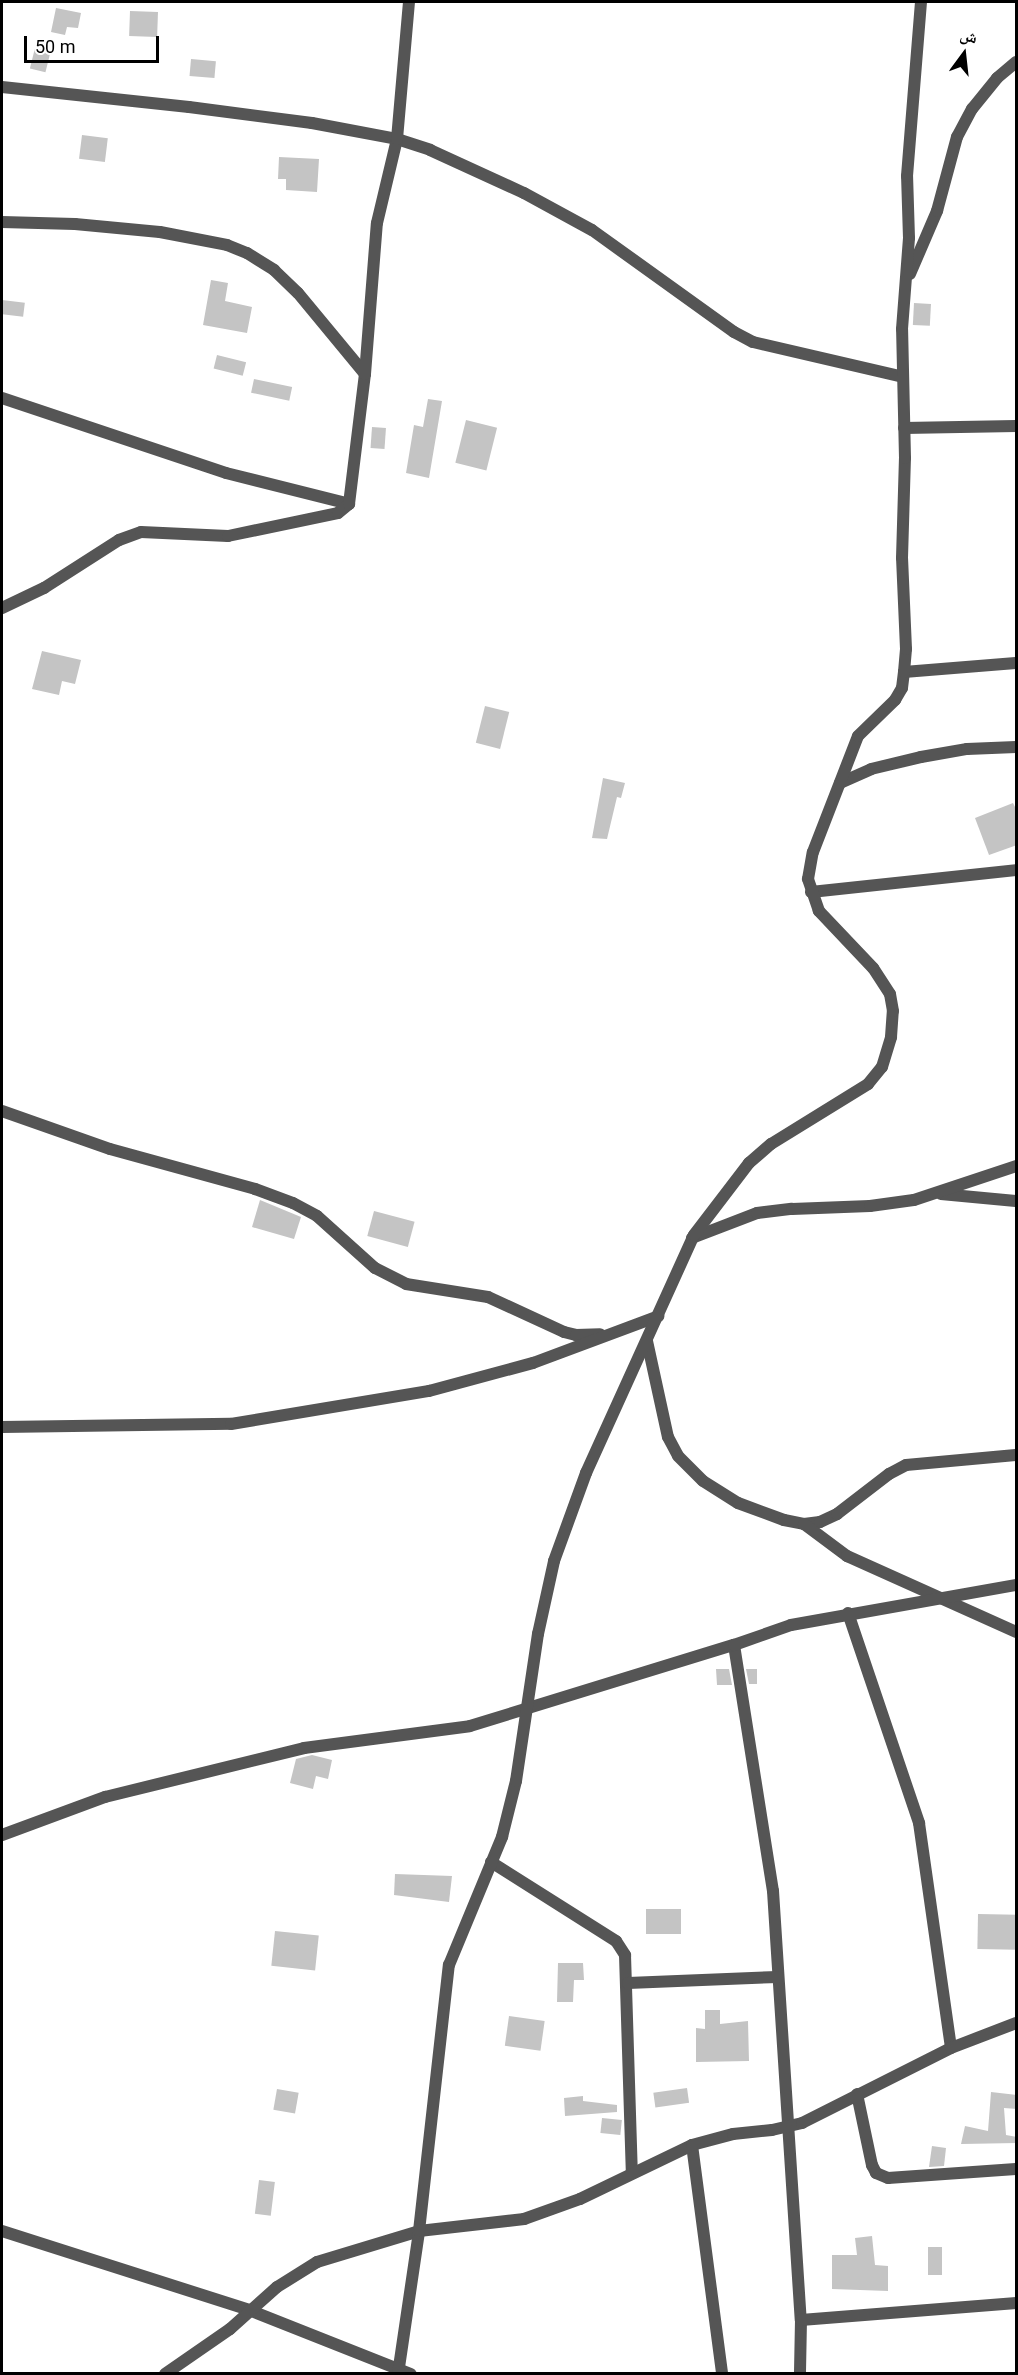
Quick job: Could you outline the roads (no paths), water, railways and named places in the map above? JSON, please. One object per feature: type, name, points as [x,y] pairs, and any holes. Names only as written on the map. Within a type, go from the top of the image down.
[{"type":"street","points":[[2,608],[44,588],[119,540],[141,532],[228,536],[338,513],[349,504],[365,374],[379,208],[397,139],[408,2]]},
{"type":"street","points":[[398,2371],[419,2230],[449,1965],[502,1837],[516,1781],[538,1634],[554,1561],[586,1473],[692,1238],[715,1205],[749,1163],[771,1144],[868,1084],[882,1067],[891,1037],[893,1011],[890,994],[873,968],[828,924],[811,892],[808,879],[813,852],[858,736],[896,700],[902,688],[906,649],[902,558],[904,428],[902,329],[909,238],[907,176],[921,2]]},
{"type":"street","points":[[906,281],[937,211],[957,137],[972,109],[997,78],[1017,62]]},
{"type":"street","points":[[2,87],[312,123],[397,139],[430,150],[524,193],[592,230],[734,332],[753,342],[903,377]]},
{"type":"street","points":[[2,222],[75,224],[160,232],[227,245],[247,253],[274,270],[298,293],[365,374]]},
{"type":"street","points":[[2,398],[226,473],[349,504]]},
{"type":"street","points":[[904,428],[1017,426]]},
{"type":"street","points":[[904,672],[1017,663]]},
{"type":"street","points":[[840,783],[871,770],[921,757],[967,749],[1017,747]]},
{"type":"street","points":[[811,892],[1017,870]]},
{"type":"street","points":[[2,1111],[110,1149],[255,1189],[293,1203],[317,1216],[375,1268],[406,1284],[488,1297],[506,1304],[539,1323],[576,1335],[612,1333]]},
{"type":"street","points":[[692,1238],[758,1213],[897,1203],[934,1194],[1017,1166]]},
{"type":"street","points":[[934,1194],[1017,1202]]},
{"type":"street","points":[[2,1427],[231,1424],[429,1391],[533,1363],[658,1316]]},
{"type":"street","points":[[647,1341],[668,1437],[678,1456],[703,1482],[738,1503],[784,1520],[804,1524],[820,1522],[837,1514],[889,1474],[906,1465],[1017,1455]]},
{"type":"street","points":[[804,1524],[847,1556],[1017,1632]]},
{"type":"street","points":[[2,1835],[105,1797],[304,1748],[470,1726],[528,1710],[791,1625],[848,1613],[1017,1585]]},
{"type":"street","points":[[848,1613],[919,1822],[951,2048]]},
{"type":"street","points":[[734,1645],[772,1891],[801,2320],[800,2373]]},
{"type":"street","points":[[491,1862],[616,1941],[626,1955],[632,2173]]},
{"type":"street","points":[[628,1983],[778,1977]]},
{"type":"street","points":[[165,2373],[230,2329],[277,2287],[316,2262],[419,2230],[524,2219],[580,2199],[692,2145],[733,2134],[802,2122],[951,2048],[1017,2023]]},
{"type":"street","points":[[857,2094],[872,2165],[876,2173],[888,2178],[1017,2169]]},
{"type":"street","points":[[692,2145],[722,2373]]},
{"type":"street","points":[[2,2231],[249,2310],[398,2371],[411,2373]]},
{"type":"street","points":[[801,2320],[1017,2303]]}]
